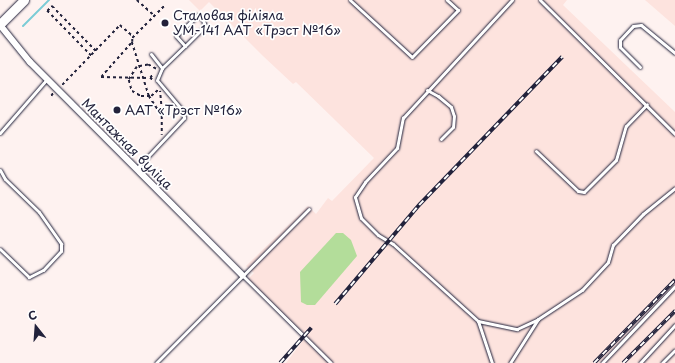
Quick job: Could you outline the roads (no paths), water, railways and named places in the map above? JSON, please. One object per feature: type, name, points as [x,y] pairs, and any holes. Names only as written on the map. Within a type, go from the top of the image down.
[{"type":"main road","points":[[0,25],[24,0]]},
{"type":"street","name":"Мантажная вуліца","points":[[0,25],[47,79],[242,275]]},
{"type":"lane","points":[[350,0],[412,57],[458,10],[447,0]]},
{"type":"lane","points":[[492,363],[478,321],[393,244],[378,235],[361,218],[355,197],[365,182],[397,148],[403,118],[427,90],[512,0]]},
{"type":"lane","points":[[540,0],[647,104],[675,134]]},
{"type":"lane","points":[[136,169],[184,118],[183,111],[157,80],[162,68],[185,46],[205,26],[203,20],[198,15],[176,36],[185,46]]},
{"type":"lane","points":[[640,67],[620,47],[620,40],[633,26],[641,25],[675,53]]},
{"type":"lane","points":[[150,54],[162,68]]},
{"type":"lane","points":[[0,133],[47,79]]},
{"type":"lane","points":[[427,90],[438,96],[451,107],[454,116],[453,127],[441,139]]},
{"type":"lane","points":[[536,151],[578,191],[584,192],[616,160],[626,126],[647,104]]},
{"type":"lane","points":[[0,170],[5,179],[39,212],[61,244],[61,251],[43,270],[29,277],[0,249]]},
{"type":"lane","points":[[478,321],[517,329],[538,319],[582,290],[608,262],[613,245],[643,214],[675,189]]},
{"type":"lane","points":[[156,363],[309,209]]},
{"type":"lane","points":[[242,275],[331,363]]},
{"type":"lane","points":[[602,363],[675,286]]},
{"type":"lane","points":[[510,363],[538,319]]},
{"type":"lane","points":[[640,363],[675,325]]},
{"type":"lane","points":[[662,363],[675,350]]},
{"type":"waterway","points":[[23,26],[49,0]]},
{"type":"railway","points":[[335,304],[419,205],[562,57]]},
{"type":"railway","points":[[594,363],[675,280]]},
{"type":"railway","points":[[623,363],[675,311]]},
{"type":"railway","points":[[280,363],[311,328]]},
{"type":"place","name":"Сталовая філіяла УМ-141 ААТ «Трэст №16»","points":[[165,23]]},
{"type":"place","name":"ААТ «Трэст №16»","points":[[117,110]]}]
